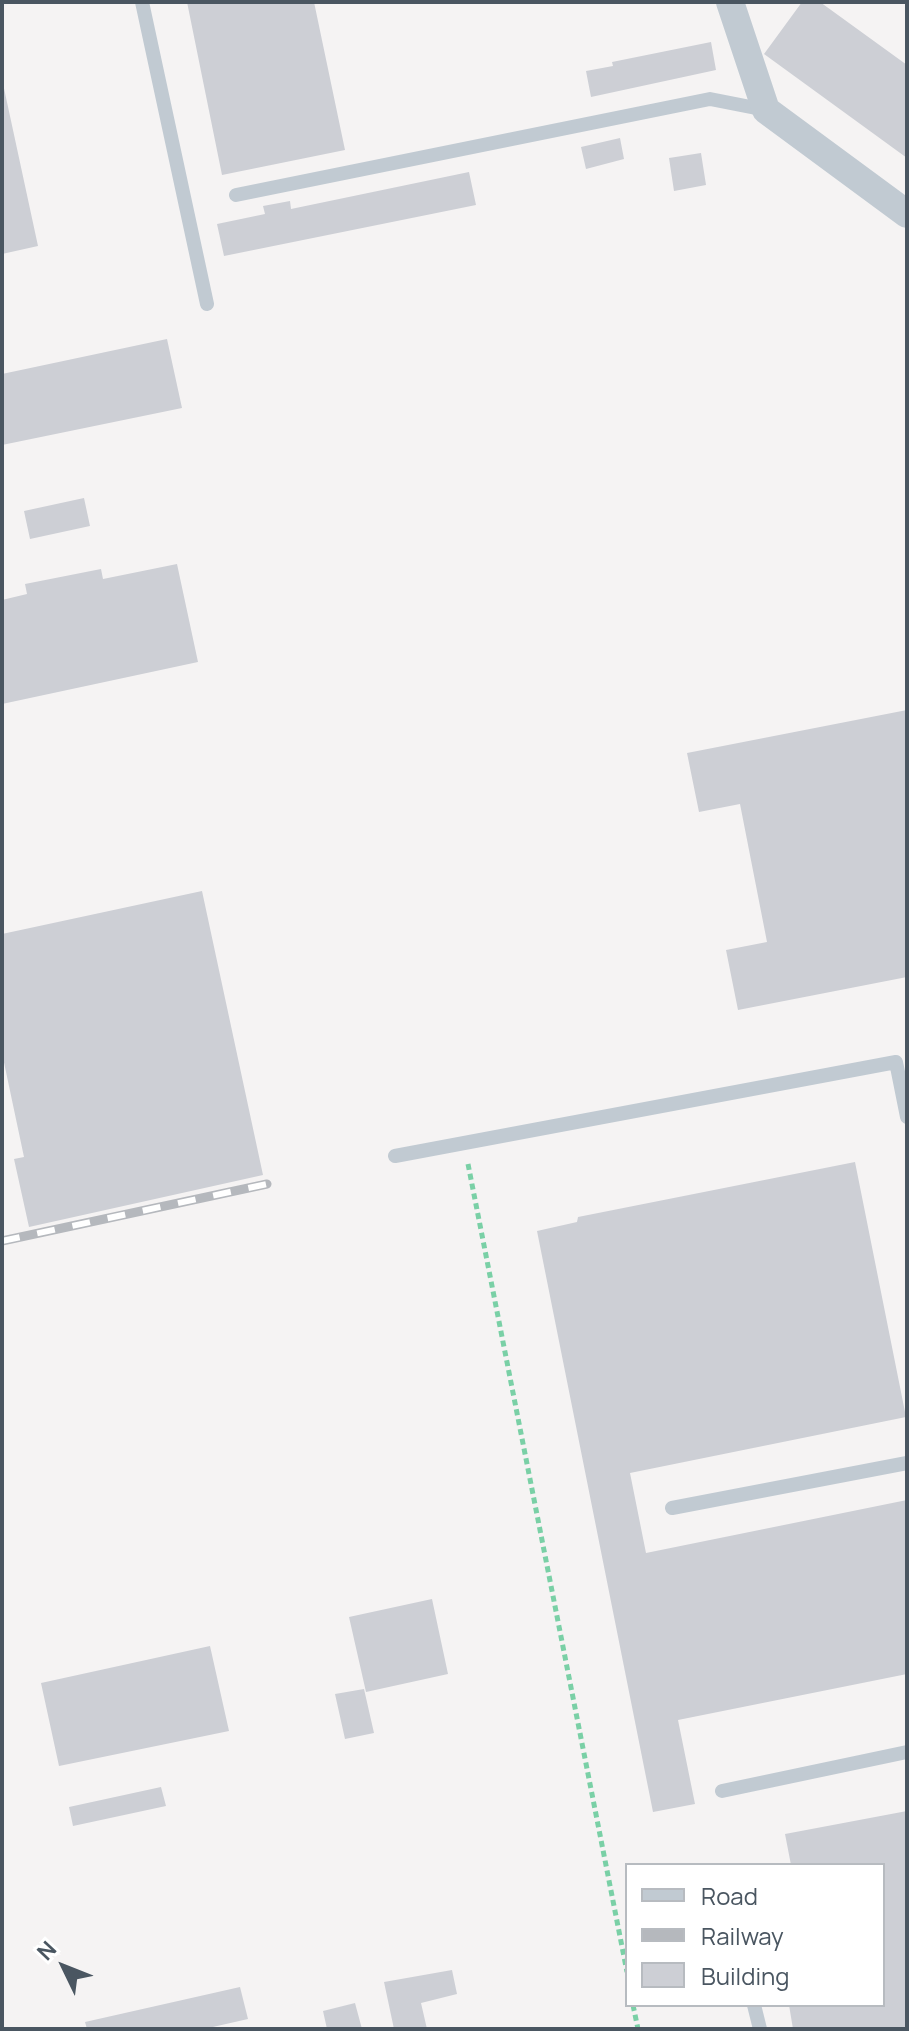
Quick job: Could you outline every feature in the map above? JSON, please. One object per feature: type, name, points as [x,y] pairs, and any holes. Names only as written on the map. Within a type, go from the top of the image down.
[{"type":"street","points":[[730,2],[766,110],[907,214]]},
{"type":"lane","points":[[142,2],[207,304]]},
{"type":"lane","points":[[236,195],[710,99],[766,110]]},
{"type":"lane","points":[[395,1156],[901,1060],[907,1117]]},
{"type":"lane","points":[[672,1508],[907,1463]]},
{"type":"lane","points":[[722,1791],[907,1752]]},
{"type":"lane","points":[[754,2007],[760,2029]]},
{"type":"path","points":[[464,1143],[625,1962]]},
{"type":"path","points":[[633,2007],[638,2029]]},
{"type":"building","points":[[187,2],[314,2],[345,150],[222,175]]},
{"type":"building","points":[[802,2],[820,2],[907,65],[907,158],[764,54]]},
{"type":"building","points":[[711,42],[716,70],[591,97],[586,71],[613,66],[612,62]]},
{"type":"building","points":[[2,79],[38,246],[2,254]]},
{"type":"building","points":[[620,138],[624,159],[586,169],[581,147]]},
{"type":"building","points":[[701,153],[706,185],[674,191],[669,158]]},
{"type":"building","points":[[469,172],[476,205],[224,256],[217,224],[265,214],[263,206],[290,201],[291,209]]},
{"type":"building","points":[[167,339],[182,408],[2,445],[2,374]]},
{"type":"building","points":[[84,498],[90,526],[30,539],[24,511]]},
{"type":"building","points":[[177,564],[198,662],[2,704],[2,600],[27,594],[25,584],[101,569],[103,579]]},
{"type":"building","points":[[907,710],[907,977],[738,1010],[726,950],[767,942],[740,804],[699,812],[687,753]]},
{"type":"building","points":[[202,891],[263,1175],[29,1227],[14,1159],[24,1157],[2,1053],[2,934]]},
{"type":"building","points":[[855,1162],[906,1417],[630,1473],[646,1553],[907,1500],[907,1674],[678,1720],[695,1804],[653,1812],[537,1231],[577,1222],[578,1217]]},
{"type":"building","points":[[432,1599],[448,1674],[366,1692],[349,1617]]},
{"type":"building","points":[[210,1646],[229,1731],[59,1766],[41,1683]]},
{"type":"building","points":[[364,1689],[374,1733],[345,1739],[335,1694]]},
{"type":"building","points":[[161,1787],[166,1806],[73,1826],[69,1807]]},
{"type":"building","points":[[907,1811],[907,2029],[793,2029],[789,2007],[885,2007],[885,1863],[791,1863],[785,1834]]},
{"type":"building","points":[[452,1970],[457,1994],[421,2003],[427,2029],[394,2029],[384,1982]]},
{"type":"building","points":[[240,1987],[248,2019],[204,2029],[87,2029],[85,2022]]},
{"type":"building","points":[[355,2003],[362,2029],[327,2029],[323,2011]]},
{"type":"railway","points":[[2,1241],[267,1184]]}]
